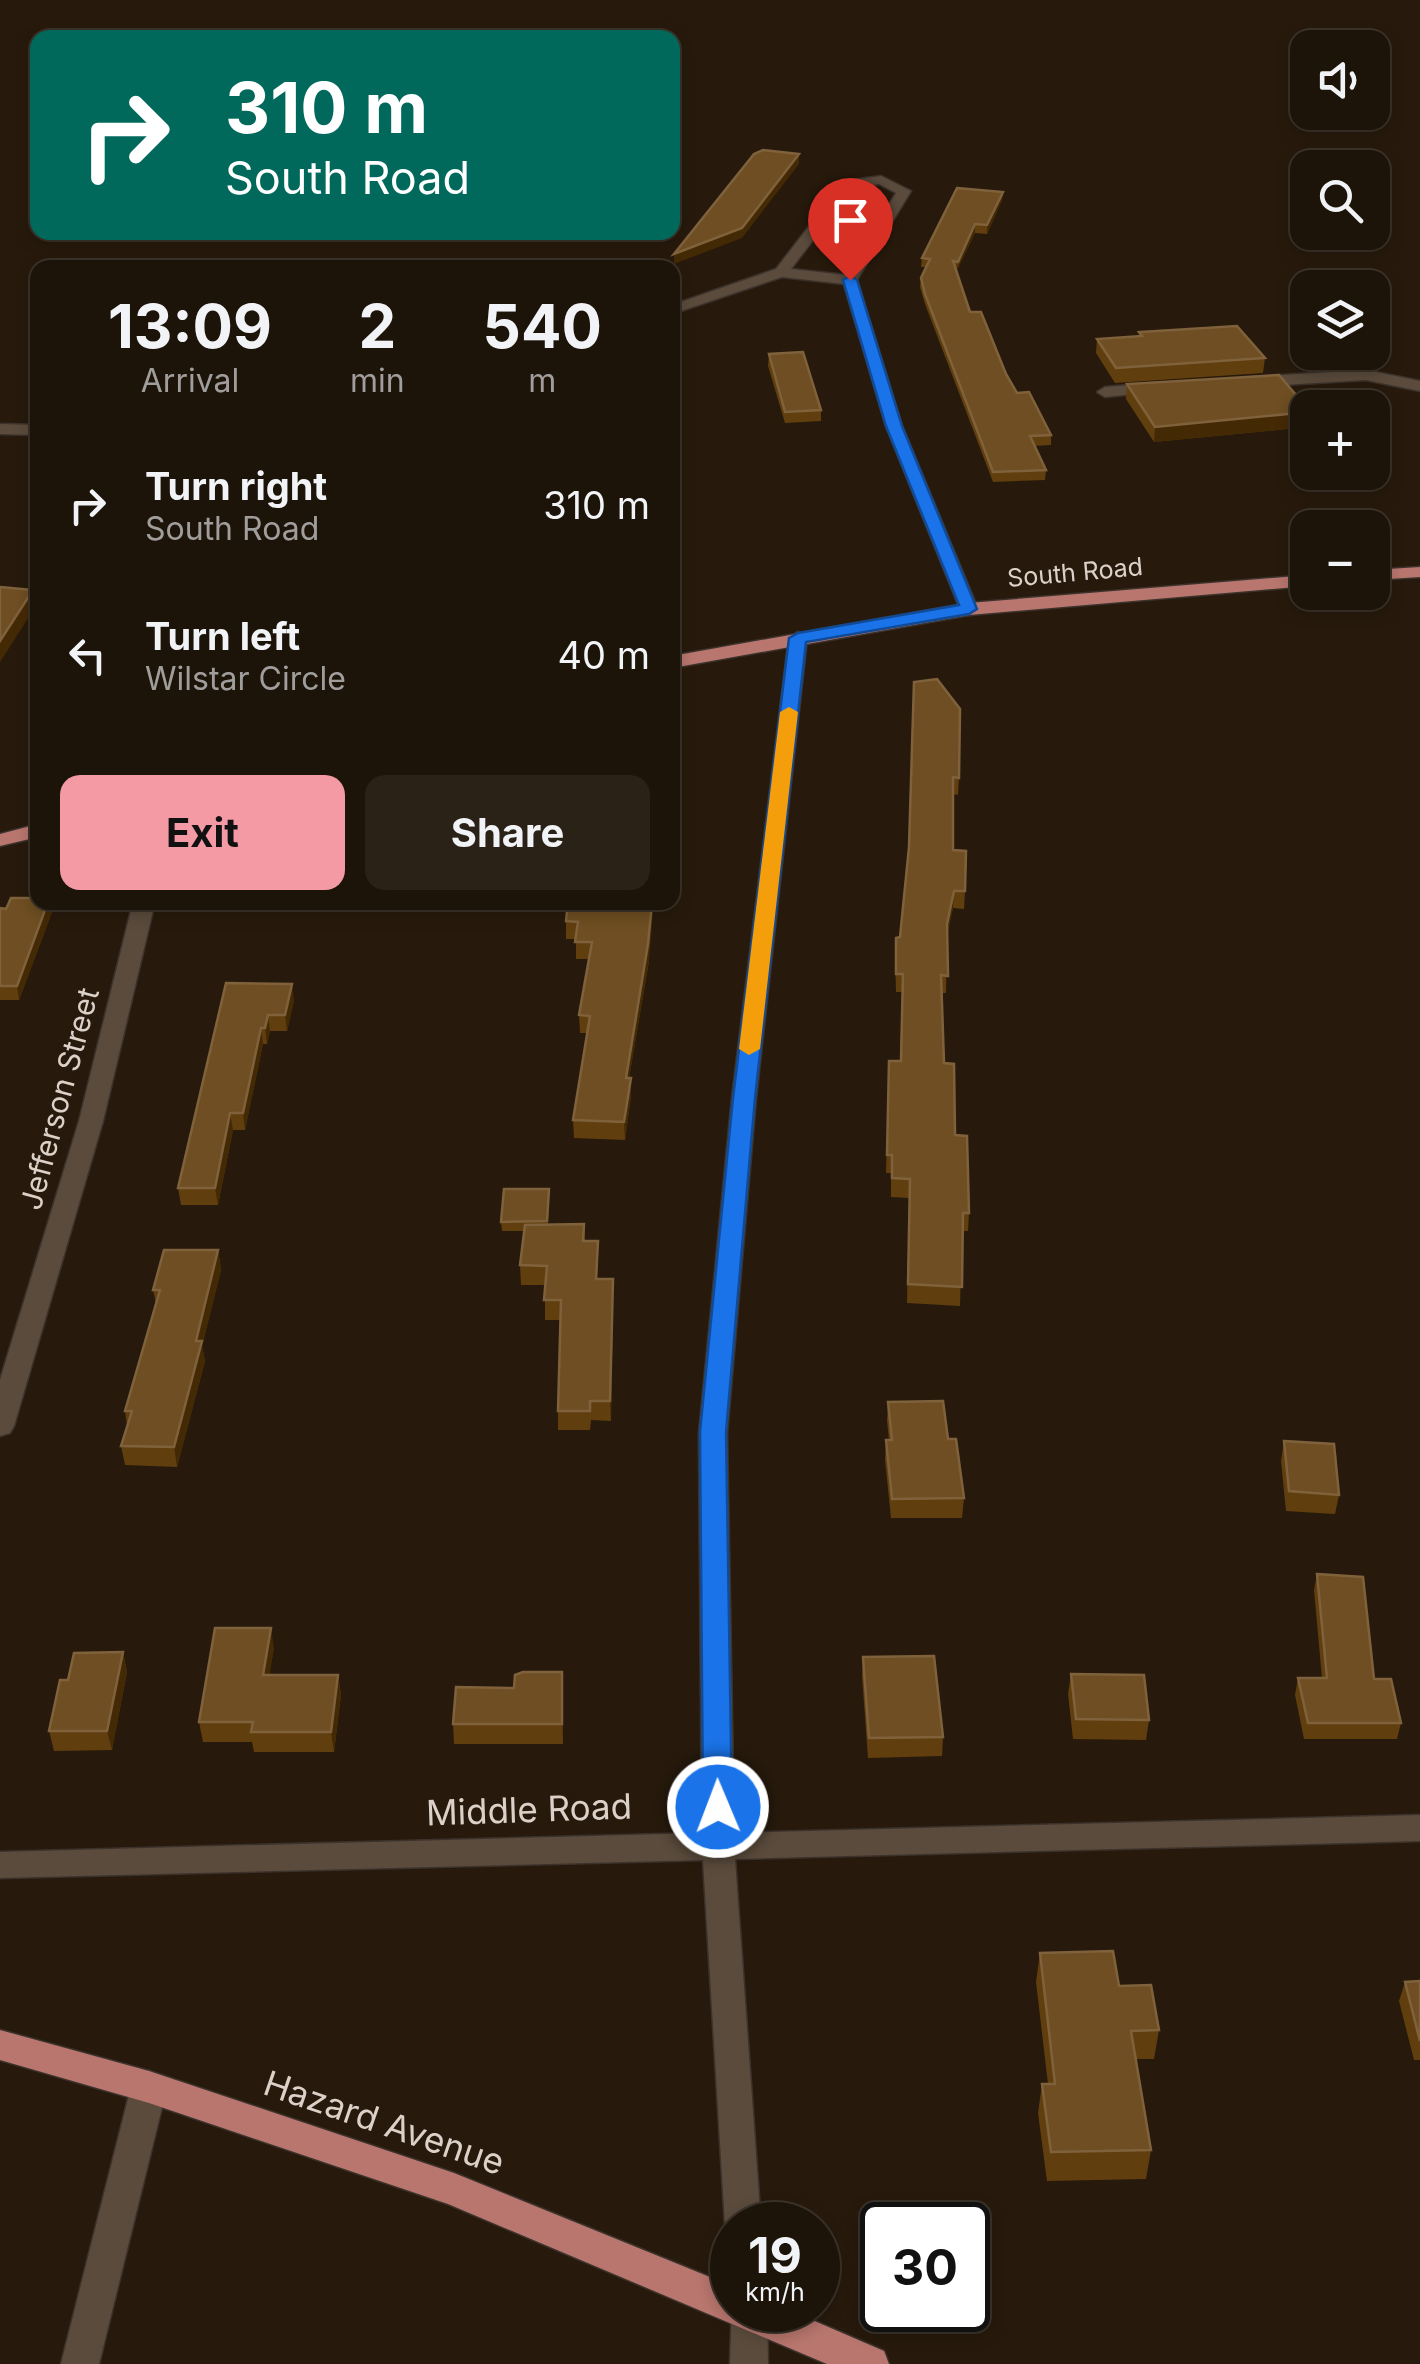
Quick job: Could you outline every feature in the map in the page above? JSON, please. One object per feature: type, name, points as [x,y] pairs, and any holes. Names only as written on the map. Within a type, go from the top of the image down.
[{"type":"main road","points":[[1390,574],[1420,572]]},
{"type":"main road","name":"South Road","points":[[680,660],[969,609],[1290,582]]},
{"type":"main road","points":[[0,840],[30,832]]},
{"type":"main road","name":"Hazard Avenue","points":[[0,2044],[149,2087],[454,2190],[710,2295]]},
{"type":"main road","points":[[798,2332],[870,2364]]},
{"type":"street","points":[[781,272],[849,184],[881,180],[904,191],[850,280],[894,426],[969,609]]},
{"type":"street","points":[[680,307],[781,272],[850,280]]},
{"type":"street","points":[[1236,383],[1366,375],[1420,386]]},
{"type":"street","points":[[1105,392],[1180,387]]},
{"type":"street","points":[[0,429],[30,430]]},
{"type":"street","points":[[741,2202],[718,1844],[713,1432],[744,1098],[798,638]]},
{"type":"street","name":"Jefferson Street","points":[[0,1426],[91,1122],[142,910]]},
{"type":"street","name":"Middle Road","points":[[0,1865],[1420,1828]]},
{"type":"street","points":[[80,2364],[149,2087]]},
{"type":"street","points":[[748,2332],[749,2364]]},
{"type":"building","points":[[763,150],[799,154],[742,228],[674,254],[754,154]]},
{"type":"building","points":[[957,188],[1003,192],[987,225],[975,224],[958,262],[953,261],[970,312],[981,312],[1006,374],[1017,393],[1029,392],[1051,435],[1030,436],[1046,470],[993,472],[925,294],[921,278],[930,259],[922,258]]},
{"type":"building","points":[[1237,326],[1265,358],[1116,368],[1097,339],[1142,336],[1139,332]]},
{"type":"building","points":[[803,352],[821,410],[785,412],[769,354]]},
{"type":"building","points":[[1279,375],[1292,390],[1290,414],[1155,427],[1127,384]]},
{"type":"building","points":[[0,587],[30,590],[30,595],[0,641]]},
{"type":"building","points":[[937,679],[960,709],[959,778],[953,777],[953,850],[966,851],[965,891],[954,891],[947,924],[948,976],[941,975],[944,1063],[954,1064],[955,1135],[967,1136],[969,1213],[963,1213],[962,1287],[908,1284],[910,1179],[892,1178],[892,1155],[887,1155],[889,1061],[901,1061],[903,974],[896,974],[896,938],[900,937],[909,847],[914,682]]},
{"type":"building","points":[[11,898],[30,898],[30,910],[45,910],[17,986],[0,986],[0,908],[6,909]]},
{"type":"building","points":[[567,910],[651,910],[626,1078],[631,1078],[624,1122],[573,1120],[590,1016],[579,1015],[592,942],[575,942],[578,922],[566,921]]},
{"type":"building","points":[[226,983],[292,984],[285,1015],[268,1015],[265,1028],[261,1028],[243,1113],[230,1113],[215,1188],[178,1188]]},
{"type":"building","points":[[504,1189],[549,1189],[547,1221],[501,1222]]},
{"type":"building","points":[[584,1224],[583,1241],[598,1241],[596,1279],[613,1279],[610,1401],[590,1401],[590,1411],[558,1411],[561,1300],[544,1300],[547,1266],[520,1265],[525,1225]]},
{"type":"building","points":[[164,1250],[218,1250],[196,1341],[202,1341],[174,1447],[121,1446],[132,1411],[125,1411],[160,1290],[153,1290]]},
{"type":"building","points":[[943,1401],[948,1439],[956,1439],[964,1498],[892,1499],[886,1440],[892,1440],[888,1402]]},
{"type":"building","points":[[1284,1441],[1334,1444],[1339,1495],[1289,1491]]},
{"type":"building","points":[[1317,1574],[1363,1577],[1374,1679],[1391,1679],[1401,1723],[1308,1723],[1298,1678],[1327,1678]]},
{"type":"building","points":[[215,1628],[271,1628],[263,1675],[338,1675],[331,1732],[251,1732],[253,1722],[199,1722]]},
{"type":"building","points":[[123,1652],[107,1731],[49,1731],[60,1680],[68,1680],[74,1653]]},
{"type":"building","points":[[934,1656],[943,1737],[869,1738],[863,1657]]},
{"type":"building","points":[[562,1672],[562,1724],[453,1724],[456,1687],[514,1688],[515,1675]]},
{"type":"building","points":[[1071,1674],[1144,1675],[1149,1720],[1076,1719]]},
{"type":"building","points":[[1113,1951],[1119,1986],[1151,1985],[1159,2030],[1131,2031],[1151,2150],[1051,2152],[1042,2084],[1055,2084],[1040,1953]]},
{"type":"building","points":[[1420,1981],[1420,2041],[1405,1982]]},
{"type":"slow traffic","points":[[749,1049],[789,712]]},
{"type":"route","points":[[718,1807],[713,1432],[744,1098],[798,638],[969,609],[894,426],[850,280]]}]
